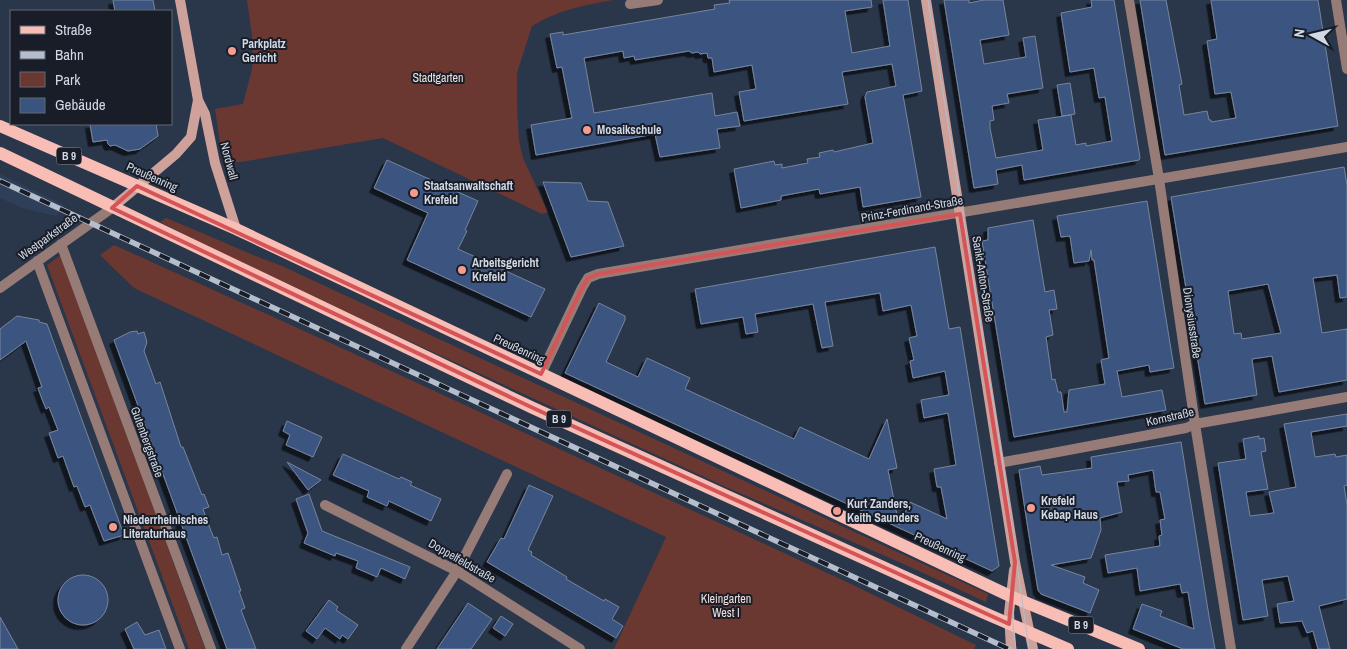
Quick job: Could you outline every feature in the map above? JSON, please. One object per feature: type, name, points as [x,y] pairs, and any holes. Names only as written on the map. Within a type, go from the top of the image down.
[{"type":"main road","name":"Preußenring","points":[[0,126],[236,229],[1024,601]]},
{"type":"main road","name":"B 9","points":[[0,153],[533,408],[1068,649]]},
{"type":"main road","name":"B 9","points":[[1024,601],[1139,649]]},
{"type":"street","name":"Nordwall","points":[[180,0],[198,100],[205,114],[215,163],[236,229]]},
{"type":"street","points":[[630,4],[658,0]]},
{"type":"street","name":"Sankt-Anton-Straße","points":[[926,0],[1015,562],[1033,649]]},
{"type":"street","name":"Dionysiusstraße","points":[[1129,0],[1159,179],[1195,424],[1231,649]]},
{"type":"street","points":[[1336,0],[1347,69]]},
{"type":"street","name":"Nordwall","points":[[112,208],[176,154],[191,137],[198,100]]},
{"type":"street","name":"Prinz-Ferdinand-Straße","points":[[541,374],[582,288],[588,278],[598,274],[1347,147]]},
{"type":"street","name":"Westparkstraße","points":[[0,288],[112,208]]},
{"type":"street","name":"Gutenbergstraße","points":[[61,244],[211,649]]},
{"type":"street","points":[[37,261],[180,649]]},
{"type":"street","name":"Kornstraße","points":[[999,463],[1186,428],[1195,424],[1347,397]]},
{"type":"street","points":[[406,649],[457,571],[507,474]]},
{"type":"street","name":"Doppelfeldstraße","points":[[326,506],[457,571],[580,649]]},
{"type":"street","name":"Sankt-Anton-Straße","points":[[1011,649],[1009,624],[1010,596],[1015,562]]},
{"type":"highlighted area","points":[[137,186],[541,374],[582,288],[588,278],[598,274],[960,214],[1015,562],[1009,624],[533,408],[112,208]]},
{"type":"shaded area","points":[[0,174],[64,205],[56,216],[22,208],[0,198]]},
{"type":"green space","name":"Stadtgarten","points":[[247,0],[613,0],[561,12],[532,26],[517,73],[519,141],[523,158],[548,212],[542,214],[383,138],[241,162],[223,163],[215,109],[243,104],[252,69],[253,43]]},
{"type":"green space","points":[[166,218],[282,266],[988,594],[986,602],[726,487],[259,272],[160,222]]},
{"type":"green space","name":"Kleingarten West I","points":[[114,245],[335,345],[851,584],[976,645],[974,649],[614,649],[666,537],[134,288],[100,255]]},
{"type":"green space","points":[[61,255],[205,649],[189,649],[47,265]]},
{"type":"building","points":[[113,0],[153,0],[155,10],[115,10]]},
{"type":"building","points":[[729,0],[871,0],[872,7],[845,11],[852,53],[890,46],[883,0],[908,0],[922,91],[903,95],[921,197],[863,207],[860,187],[820,194],[819,189],[781,196],[781,200],[741,208],[734,169],[774,161],[775,165],[782,164],[782,168],[808,163],[807,159],[820,157],[819,153],[833,150],[834,152],[873,143],[865,97],[867,92],[896,86],[892,64],[842,72],[848,104],[744,121],[739,92],[756,89],[752,65],[714,72],[712,58],[708,58],[707,53],[700,54],[689,51],[635,60],[634,56],[624,58],[623,51],[584,58],[594,113],[712,93],[715,116],[737,112],[740,126],[717,129],[720,148],[660,157],[655,134],[536,155],[531,125],[572,118],[562,67],[557,68],[550,34],[563,32],[563,35],[715,9],[714,5],[730,3]]},
{"type":"building","points":[[944,0],[969,0],[969,3],[984,0],[1003,0],[1009,35],[980,40],[984,64],[1026,57],[1023,38],[1035,36],[1043,88],[1007,94],[1009,103],[992,106],[994,120],[990,121],[990,128],[996,158],[1043,150],[1038,120],[1071,115],[1076,145],[1086,143],[1086,146],[1112,141],[1105,97],[1099,98],[1094,68],[1070,72],[1061,13],[1092,7],[1091,0],[1114,0],[1139,160],[1024,180],[1022,165],[996,170],[998,184],[974,188]]},
{"type":"building","points":[[1140,0],[1166,0],[1182,84],[1179,85],[1184,115],[1207,111],[1211,122],[1236,118],[1231,92],[1215,94],[1207,41],[1217,39],[1211,0],[1318,0],[1338,126],[1165,155]]},
{"type":"building","points":[[1070,83],[1075,114],[1062,116],[1057,85]]},
{"type":"building","points":[[90,125],[156,125],[158,136],[140,149],[128,151],[115,145],[110,146],[107,140],[93,142]]},
{"type":"building","points":[[387,160],[478,201],[458,249],[545,289],[531,317],[407,260],[428,213],[374,188]]},
{"type":"building","points":[[1344,167],[1347,185],[1347,297],[1340,298],[1337,275],[1313,278],[1322,333],[1347,329],[1347,380],[1279,392],[1272,356],[1252,359],[1257,395],[1205,404],[1171,197]],"holes":[[[1268,284],[1281,333],[1242,339],[1241,333],[1234,334],[1228,291]]]},
{"type":"building","points":[[543,182],[581,183],[588,201],[608,202],[624,246],[571,257]]},
{"type":"building","points":[[1147,201],[1174,368],[1150,372],[1149,365],[1117,371],[1122,397],[1162,390],[1166,410],[1014,437],[982,241],[988,240],[988,228],[1033,220],[1045,292],[1054,290],[1057,309],[1049,310],[1053,335],[1046,337],[1052,380],[1055,379],[1058,392],[1061,392],[1064,412],[1067,412],[1069,390],[1105,384],[1101,360],[1109,358],[1091,250],[1089,261],[1074,263],[1070,236],[1061,237],[1057,216]]},
{"type":"building","points":[[935,247],[949,329],[960,327],[999,566],[992,571],[565,373],[599,303],[625,316],[625,320],[606,362],[638,377],[647,358],[690,378],[685,389],[794,439],[800,427],[869,459],[887,419],[897,468],[888,470],[899,525],[910,502],[947,519],[941,487],[937,487],[934,469],[956,465],[948,413],[924,418],[921,400],[949,395],[945,371],[913,378],[910,361],[914,360],[909,338],[917,336],[911,305],[883,311],[880,293],[825,302],[833,346],[822,348],[813,304],[755,314],[758,332],[746,334],[743,317],[701,324],[695,289]]},
{"type":"building","points":[[17,316],[39,320],[39,322],[47,324],[124,535],[104,541],[90,505],[85,507],[77,486],[74,487],[63,456],[58,458],[49,433],[58,430],[49,407],[46,409],[38,388],[42,387],[26,341],[0,360],[0,329]]},
{"type":"building","points":[[137,331],[138,334],[144,332],[147,342],[144,351],[156,384],[160,382],[181,447],[183,447],[202,495],[204,494],[209,507],[203,509],[211,531],[214,538],[217,537],[222,555],[228,553],[245,608],[241,610],[256,649],[227,649],[114,340],[130,332]]},
{"type":"building","points":[[1347,414],[1347,426],[1311,432],[1315,457],[1335,454],[1336,457],[1347,455],[1347,485],[1344,486],[1347,505],[1347,599],[1319,606],[1330,649],[1318,649],[1313,631],[1307,633],[1302,621],[1280,623],[1277,604],[1294,601],[1288,576],[1262,580],[1268,616],[1243,620],[1218,463],[1246,459],[1243,439],[1259,436],[1259,439],[1264,438],[1266,451],[1261,452],[1268,489],[1246,492],[1250,516],[1274,513],[1269,492],[1296,487],[1284,424]]},
{"type":"building","points":[[287,421],[322,437],[313,457],[286,445],[290,435],[283,431]]},
{"type":"building","points":[[1181,442],[1215,649],[1183,649],[1133,629],[1142,604],[1162,611],[1160,616],[1194,629],[1188,592],[1182,593],[1180,584],[1140,591],[1137,568],[1108,573],[1105,555],[1160,546],[1159,536],[1162,535],[1160,520],[1165,519],[1160,492],[1156,492],[1153,470],[1128,475],[1129,481],[1117,482],[1122,512],[1100,518],[1101,530],[1091,558],[1051,565],[1085,577],[1083,583],[1099,590],[1090,613],[1041,594],[1038,590],[1019,470],[1040,466],[1042,475],[1092,468],[1091,457]]},
{"type":"building","points":[[343,454],[399,479],[401,477],[412,482],[410,485],[441,499],[431,521],[389,501],[387,506],[367,497],[369,491],[333,475]]},
{"type":"building","points":[[287,462],[321,480],[308,490]]},
{"type":"building","points":[[529,485],[553,496],[528,550],[532,552],[531,555],[567,577],[566,579],[604,601],[605,599],[619,607],[612,619],[623,626],[616,638],[487,562],[501,538],[504,539]]},
{"type":"building","points":[[309,494],[322,531],[410,567],[405,579],[381,568],[377,577],[356,568],[358,561],[336,553],[335,556],[304,543],[308,533],[296,499]]},
{"type":"building","points":[[78,575],[88,575],[101,582],[108,595],[108,605],[101,618],[88,625],[78,625],[69,621],[62,614],[58,605],[58,595],[62,586],[69,579]]},
{"type":"building","points":[[329,600],[338,607],[336,610],[358,625],[348,639],[342,635],[340,639],[325,628],[317,639],[306,631]]},
{"type":"building","points":[[468,603],[492,619],[471,649],[437,649]]},
{"type":"building","points":[[501,616],[513,624],[505,636],[493,628]]},
{"type":"building","points":[[0,617],[18,649],[0,649]]},
{"type":"building","points":[[137,622],[145,635],[159,630],[166,649],[134,649],[125,629]]},
{"type":"tram line","points":[[928,0],[1001,451],[1029,649]]},
{"type":"tram line","points":[[1014,575],[1013,625],[1016,649]]},
{"type":"railway","points":[[0,181],[1009,649]]},
{"type":"place","name":"Parkplatz Gericht","points":[[232,51]]},
{"type":"place","name":"Mosaikschule","points":[[587,130]]},
{"type":"place","name":"Staatsanwaltschaft Krefeld","points":[[414,193]]},
{"type":"place","name":"Arbeitsgericht Krefeld","points":[[462,270]]},
{"type":"place","name":"Krefeld Kebap Haus","points":[[1031,508]]},
{"type":"place","name":"Kurt Zanders, Keith Saunders","points":[[837,511]]},
{"type":"place","name":"Niederrheinisches Literaturhaus","points":[[113,527]]}]
